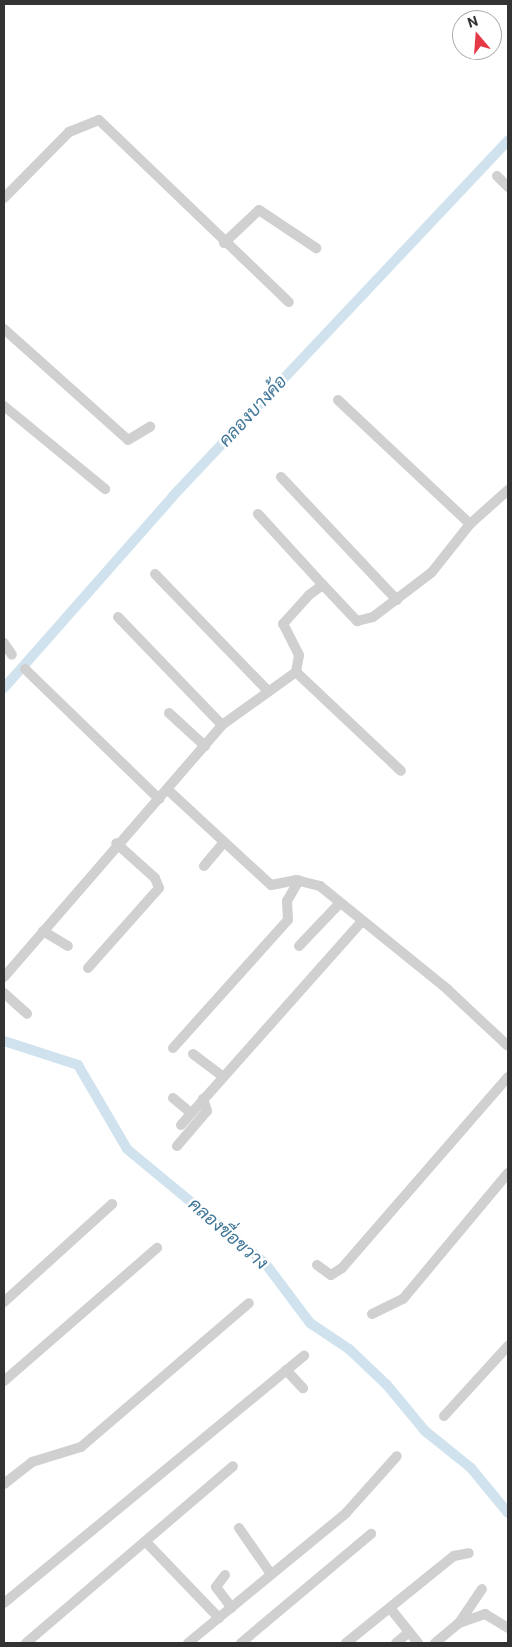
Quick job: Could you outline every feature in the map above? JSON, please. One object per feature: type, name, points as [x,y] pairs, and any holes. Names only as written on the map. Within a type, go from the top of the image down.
[{"type":"street","points":[[4,198],[77,126],[99,120],[224,243],[289,302]]},
{"type":"street","points":[[497,176],[508,187]]},
{"type":"street","points":[[224,243],[259,210],[316,248]]},
{"type":"street","points":[[4,329],[128,440],[150,427]]},
{"type":"street","points":[[338,400],[470,524]]},
{"type":"street","points":[[4,406],[105,488]]},
{"type":"street","points":[[281,477],[398,600]]},
{"type":"street","points":[[258,514],[357,621],[373,617],[398,600],[432,572],[470,524],[508,490]]},
{"type":"street","points":[[156,574],[266,689]]},
{"type":"street","points":[[296,672],[299,655],[284,624],[323,585]]},
{"type":"street","points":[[118,617],[222,725]]},
{"type":"street","points":[[4,643],[12,654]]},
{"type":"street","points":[[25,669],[159,799]]},
{"type":"street","points":[[4,977],[116,843],[168,790],[222,725],[266,689],[296,672]]},
{"type":"street","points":[[296,672],[402,771]]},
{"type":"street","points":[[169,713],[205,746]]},
{"type":"street","points":[[168,790],[271,885],[299,880],[320,886],[361,922],[447,989],[508,1046]]},
{"type":"street","points":[[204,866],[224,842]]},
{"type":"street","points":[[88,968],[159,888],[155,878],[116,843]]},
{"type":"street","points":[[172,1048],[288,920],[287,901],[299,880]]},
{"type":"street","points":[[299,946],[340,903]]},
{"type":"street","points":[[181,1125],[361,922]]},
{"type":"street","points":[[43,931],[68,946]]},
{"type":"street","points":[[4,993],[27,1014]]},
{"type":"street","points":[[193,1054],[223,1077]]},
{"type":"street","points":[[317,1265],[331,1275],[342,1268],[508,1077]]},
{"type":"street","points":[[173,1098],[191,1113]]},
{"type":"street","points":[[176,1146],[207,1112],[203,1099]]},
{"type":"street","points":[[372,1314],[404,1299],[508,1173]]},
{"type":"street","points":[[4,1302],[112,1204]]},
{"type":"street","points":[[4,1381],[157,1248]]},
{"type":"street","points":[[4,1484],[32,1462],[81,1447],[249,1304]]},
{"type":"street","points":[[444,1416],[508,1346]]},
{"type":"street","points":[[4,1603],[304,1356]]},
{"type":"street","points":[[286,1370],[303,1388]]},
{"type":"street","points":[[188,1643],[346,1513],[397,1456]]},
{"type":"street","points":[[26,1643],[148,1543],[234,1466]]},
{"type":"street","points":[[239,1528],[271,1574]]},
{"type":"street","points":[[240,1643],[371,1534]]},
{"type":"street","points":[[148,1543],[218,1618]]},
{"type":"street","points":[[346,1643],[454,1556],[469,1553]]},
{"type":"street","points":[[225,1575],[216,1587],[232,1608]]},
{"type":"street","points":[[435,1643],[459,1623],[482,1589]]},
{"type":"street","points":[[390,1608],[418,1643]]},
{"type":"street","points":[[459,1623],[488,1614],[508,1628]]},
{"type":"street","points":[[396,1643],[409,1632]]},
{"type":"waterway","name":"คลองบางค้อ","points":[[4,688],[173,496],[508,140]]},
{"type":"waterway","name":"คลองขื่อขวาง","points":[[4,1041],[78,1065],[127,1149],[265,1263],[310,1323],[349,1349],[387,1385],[425,1431],[471,1468],[508,1513]]}]
